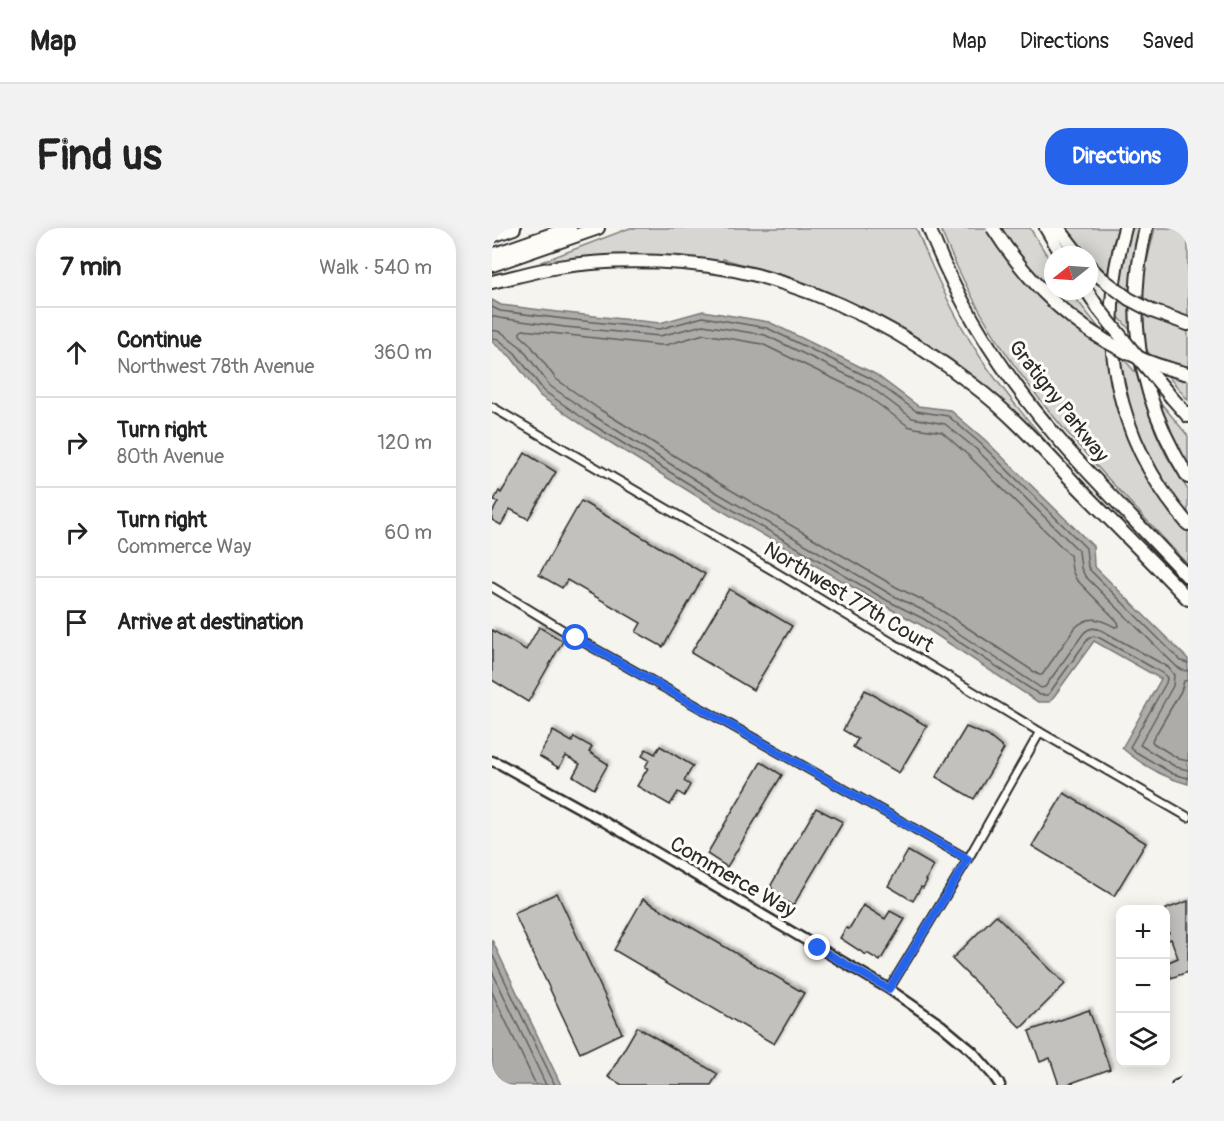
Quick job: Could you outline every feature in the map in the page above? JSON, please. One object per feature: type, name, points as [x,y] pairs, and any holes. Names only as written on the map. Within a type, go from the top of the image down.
[{"type":"highway","points":[[492,236],[514,228]]},
{"type":"highway","points":[[492,255],[570,228]]},
{"type":"highway","points":[[492,266],[598,228]]},
{"type":"highway","name":"Gratigny Parkway","points":[[929,228],[969,311],[991,348],[1030,403],[1076,459],[1188,578]]},
{"type":"highway","points":[[993,228],[1033,281],[1068,315],[1095,335],[1144,361],[1188,374]]},
{"type":"highway","points":[[1046,228],[1057,246]]},
{"type":"highway","points":[[1058,228],[1072,246]]},
{"type":"highway","points":[[1125,228],[1118,252],[1112,294],[1111,332],[1118,388],[1130,426],[1147,465],[1167,498],[1188,524]]},
{"type":"highway","points":[[1146,228],[1137,291],[1137,324],[1143,369],[1161,426],[1188,477]]},
{"type":"highway","points":[[492,282],[558,267],[608,262],[660,262],[704,266],[755,275],[803,290],[854,310],[911,341],[973,384],[1012,418],[1188,599]]},
{"type":"highway","points":[[1098,275],[1129,298],[1152,311],[1188,324]]},
{"type":"highway","points":[[1092,300],[1188,416]]},
{"type":"street","name":"Northwest 77th Court","points":[[492,407],[772,570],[1040,732],[1188,817]]},
{"type":"street","points":[[492,587],[576,638],[968,859]]},
{"type":"street","points":[[889,989],[968,859],[1040,732]]},
{"type":"street","name":"Commerce Way","points":[[492,760],[603,821],[889,989],[941,1025],[972,1052],[1000,1085]]},
{"type":"street","points":[[1177,1085],[1188,1081]]},
{"type":"shaded area","points":[[630,228],[916,228],[947,299],[976,351],[1025,416],[1093,494],[1091,496],[1021,424],[890,325],[806,283],[723,259],[722,262],[542,265],[541,262]]},
{"type":"shaded area","points":[[940,228],[1030,228],[1044,251],[1044,300],[1077,300],[1103,333],[1111,375],[1178,519],[1188,530],[1188,565],[1081,449],[1041,401],[998,341],[957,267]]},
{"type":"shaded area","points":[[1062,228],[1118,228],[1108,276],[1098,267],[1098,246],[1077,246]]},
{"type":"shaded area","points":[[1131,228],[1140,228],[1131,279],[1130,330],[1117,315],[1122,262]]},
{"type":"shaded area","points":[[1155,228],[1188,228],[1188,318],[1142,298],[1146,265]]},
{"type":"shaded area","points":[[1141,312],[1188,330],[1188,368],[1153,358],[1143,346]]},
{"type":"shaded area","points":[[1118,355],[1136,373],[1155,431],[1166,455],[1188,490],[1188,514],[1158,470],[1140,435]]},
{"type":"shaded area","points":[[1167,375],[1188,380],[1188,400]]},
{"type":"shaded area","points":[[1156,397],[1188,436],[1188,468],[1167,429]]},
{"type":"water","points":[[492,300],[501,305],[660,323],[703,311],[769,322],[875,374],[918,406],[950,410],[984,439],[1093,546],[1094,566],[1188,659],[1188,784],[1153,770],[1122,748],[1161,679],[1094,641],[1050,702],[1038,702],[921,625],[695,495],[540,396],[511,357],[492,342]]},
{"type":"water","points":[[492,940],[561,1085],[492,1085]]},
{"type":"building","points":[[525,453],[556,472],[528,519],[510,509],[501,525],[492,520],[492,513],[498,502],[494,500],[499,491],[501,493]]},
{"type":"building","points":[[581,501],[705,574],[663,647],[636,632],[641,623],[567,580],[562,588],[539,575]]},
{"type":"building","points":[[729,589],[792,626],[753,690],[691,653]]},
{"type":"building","points":[[539,627],[563,641],[528,702],[492,680],[492,630],[526,650]]},
{"type":"building","points":[[865,690],[927,726],[899,773],[853,747],[858,739],[843,730]]},
{"type":"building","points":[[966,727],[988,736],[1004,749],[974,799],[936,777]]},
{"type":"building","points":[[553,731],[572,742],[574,737],[592,747],[589,752],[608,764],[594,789],[573,776],[580,764],[566,756],[559,768],[539,756]]},
{"type":"building","points":[[660,746],[693,766],[684,781],[690,785],[684,796],[678,792],[670,805],[637,786],[648,768],[645,767],[649,760],[642,756],[646,749],[655,754]]},
{"type":"building","points":[[761,762],[782,775],[727,867],[707,854]]},
{"type":"building","points":[[1064,793],[1146,843],[1114,896],[1032,846]]},
{"type":"building","points":[[816,808],[843,822],[793,906],[774,894],[771,885]]},
{"type":"building","points":[[908,851],[934,866],[923,888],[921,887],[913,901],[888,886]]},
{"type":"building","points":[[557,893],[622,1033],[580,1053],[514,913]]},
{"type":"building","points":[[643,899],[804,993],[774,1044],[614,950]]},
{"type":"building","points":[[1188,901],[1188,972],[1171,978],[1170,961],[1178,958],[1170,939],[1170,908]]},
{"type":"building","points":[[863,905],[885,919],[890,911],[905,919],[880,961],[840,938],[846,928],[849,929]]},
{"type":"building","points":[[996,915],[1065,984],[1021,1028],[952,959]]},
{"type":"building","points":[[1089,1010],[1110,1069],[1066,1085],[1059,1085],[1050,1058],[1040,1062],[1029,1031]]},
{"type":"building","points":[[637,1027],[718,1074],[711,1085],[622,1085],[608,1077]]},
{"type":"route","points":[[576,638],[968,859],[889,989],[818,948]]}]
